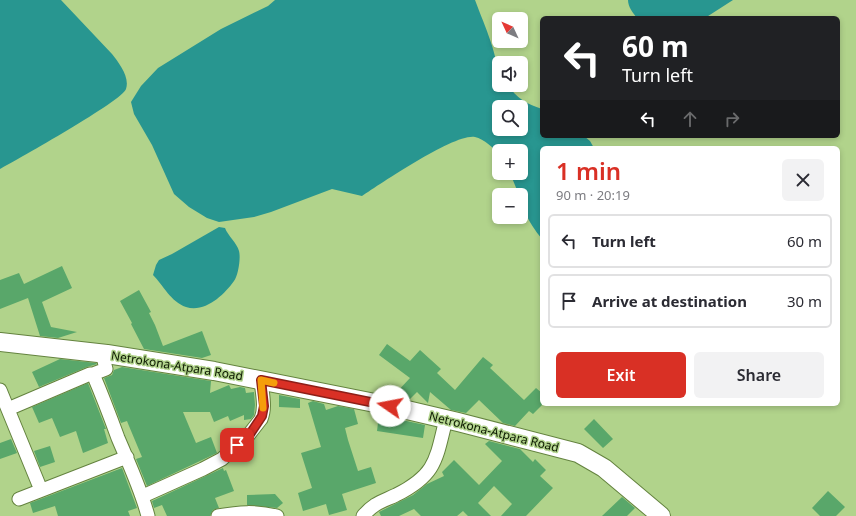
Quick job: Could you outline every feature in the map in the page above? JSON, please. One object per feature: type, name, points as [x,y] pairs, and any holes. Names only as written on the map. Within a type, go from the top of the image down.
[{"type":"street","name":"Netrokona-Atpara Road","points":[[0,342],[102,353],[261,380],[390,406],[578,453],[604,468],[661,516]]},
{"type":"street","points":[[8,409],[106,368],[102,353]]},
{"type":"street","points":[[92,374],[143,496],[148,516]]},
{"type":"street","points":[[143,496],[222,459],[237,445],[243,442],[262,416],[264,406],[261,380]]},
{"type":"street","points":[[0,390],[41,490]]},
{"type":"street","points":[[363,516],[376,503],[410,488],[422,479],[429,471],[438,450],[446,419]]},
{"type":"street","points":[[19,498],[126,457]]},
{"type":"street","points":[[218,516],[237,512],[259,512],[277,516]]},
{"type":"water","points":[[0,0],[61,0],[112,54],[123,70],[127,84],[126,89],[107,105],[68,130],[0,169]]},
{"type":"water","points":[[275,0],[475,0],[495,56],[492,56],[492,92],[513,92],[522,100],[492,100],[492,136],[528,136],[528,103],[540,108],[540,138],[586,138],[593,146],[540,146],[540,236],[528,218],[528,188],[516,188],[513,180],[528,180],[528,144],[492,144],[492,148],[482,140],[475,137],[465,138],[436,150],[362,196],[332,189],[254,217],[219,222],[207,218],[189,207],[174,194],[152,145],[134,114],[131,102],[141,86],[158,68],[221,29],[268,6]]},
{"type":"water","points":[[628,0],[733,0],[708,16],[635,16],[628,3]]},
{"type":"water","points":[[219,227],[225,228],[240,254],[238,271],[235,279],[225,292],[207,305],[193,308],[181,305],[153,275],[156,265],[159,260]]},
{"type":"building","points":[[62,266],[72,288],[42,302],[51,327],[77,332],[58,338],[40,336],[28,298],[0,309],[0,280],[19,273],[24,284]]},
{"type":"building","points":[[139,290],[151,312],[149,313],[163,346],[202,331],[211,355],[202,358],[144,349],[120,301]]},
{"type":"building","points":[[387,344],[410,361],[420,350],[441,369],[437,373],[455,390],[483,357],[493,365],[490,368],[524,400],[536,388],[540,391],[541,406],[533,414],[529,411],[515,426],[503,423],[479,400],[466,413],[451,410],[430,392],[428,403],[417,392],[409,400],[398,397],[395,394],[410,378],[379,355]]},
{"type":"building","points":[[60,359],[97,364],[39,387],[32,372]]},
{"type":"building","points":[[122,367],[211,381],[210,393],[229,385],[231,389],[240,387],[245,388],[246,393],[254,392],[254,415],[251,419],[244,420],[244,415],[230,421],[228,416],[214,422],[210,412],[183,412],[196,443],[211,437],[217,453],[147,486],[136,459],[142,457],[127,421],[121,423],[104,378],[112,375],[114,370]]},
{"type":"building","points":[[88,383],[106,429],[104,429],[108,443],[83,453],[76,431],[60,437],[52,418],[39,423],[32,407]]},
{"type":"building","points":[[279,395],[300,399],[300,408],[279,407]]},
{"type":"building","points":[[313,401],[324,404],[326,410],[338,406],[354,409],[358,424],[345,428],[348,440],[358,471],[371,467],[376,483],[342,494],[347,510],[329,515],[326,504],[303,511],[298,493],[312,488],[301,453],[321,447],[308,403]]},
{"type":"building","points":[[379,415],[425,425],[423,438],[377,431]]},
{"type":"building","points":[[594,419],[613,439],[603,448],[584,429]]},
{"type":"building","points":[[11,439],[17,453],[0,459],[0,443]]},
{"type":"building","points":[[489,441],[520,449],[533,462],[535,459],[546,470],[540,476],[553,488],[526,516],[501,516],[512,504],[494,486],[478,503],[491,516],[468,516],[463,511],[457,516],[421,516],[414,509],[399,516],[381,516],[379,512],[413,495],[427,484],[444,476],[442,472],[454,460],[479,485],[502,461],[485,444]]},
{"type":"building","points":[[50,446],[55,462],[40,467],[34,451]]},
{"type":"building","points":[[122,468],[137,508],[128,511],[130,516],[58,516],[55,506],[33,513],[30,503]]},
{"type":"building","points":[[223,468],[224,471],[226,470],[234,491],[215,498],[219,508],[213,510],[210,516],[167,516],[162,505],[154,508],[152,501]]},
{"type":"building","points":[[828,491],[845,507],[836,516],[820,516],[812,508]]},
{"type":"building","points":[[275,494],[283,503],[277,508],[247,505],[247,495]]},
{"type":"building","points":[[622,497],[635,508],[627,516],[602,516]]},
{"type":"slow traffic","points":[[263,408],[261,380],[274,383]]},
{"type":"route","points":[[237,445],[243,442],[261,419],[264,406],[261,380],[390,406]]}]
